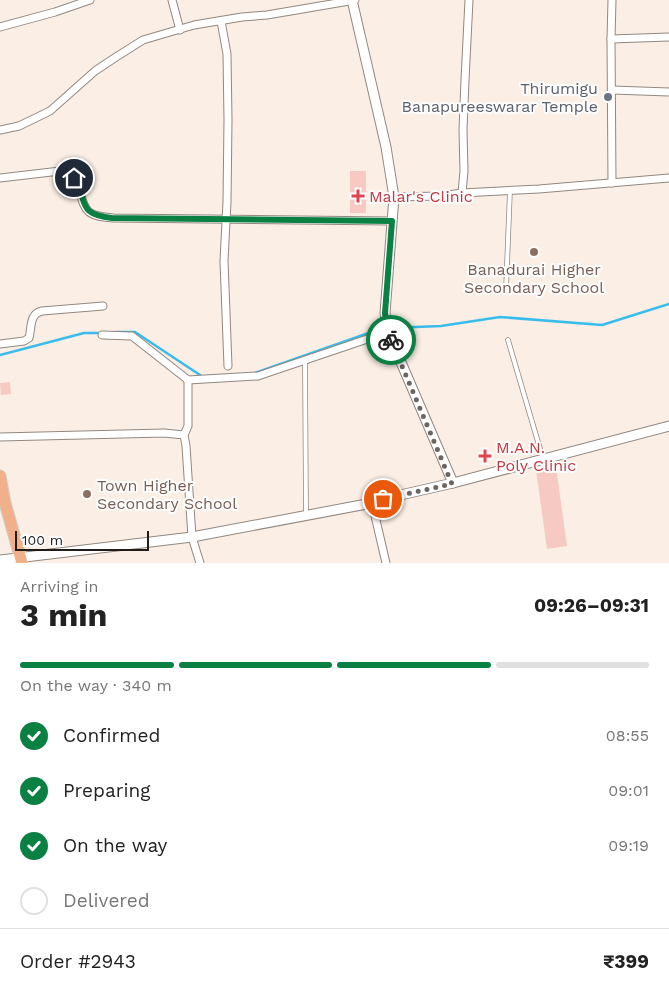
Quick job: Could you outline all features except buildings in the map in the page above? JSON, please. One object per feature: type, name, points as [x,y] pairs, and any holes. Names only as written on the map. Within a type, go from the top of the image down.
[{"type":"main road","points":[[0,476],[2,503],[21,560]]},
{"type":"street","points":[[0,27],[90,0]]},
{"type":"street","points":[[172,0],[180,30]]},
{"type":"street","points":[[0,130],[19,126],[50,111],[95,71],[144,40],[194,26],[353,0],[386,148],[394,197],[385,313],[388,332],[452,484]]},
{"type":"street","points":[[462,192],[469,0]]},
{"type":"street","points":[[612,0],[612,182]]},
{"type":"street","points":[[221,21],[227,54],[227,202],[224,260],[228,366]]},
{"type":"street","points":[[611,39],[669,37]]},
{"type":"street","points":[[612,90],[669,92]]},
{"type":"street","points":[[0,178],[60,171],[68,172],[78,184],[85,207],[99,217],[392,221]]},
{"type":"street","points":[[394,197],[441,196],[462,192],[539,189],[669,178]]},
{"type":"street","points":[[0,344],[24,341],[29,338],[32,316],[36,312],[103,306]]},
{"type":"street","points":[[102,335],[132,336],[188,380],[258,376],[388,332]]},
{"type":"street","points":[[188,380],[188,426],[184,435],[192,537],[200,563]]},
{"type":"street","points":[[0,560],[21,560],[192,537],[372,503],[452,484],[669,426]]},
{"type":"street","points":[[0,437],[164,433],[184,435]]},
{"type":"street","points":[[372,503],[386,563]]},
{"type":"lane","points":[[506,290],[510,190]]},
{"type":"lane","points":[[508,340],[543,459]]},
{"type":"lane","points":[[305,361],[306,515]]},
{"type":"waterway","points":[[390,328],[441,326],[500,317],[602,325],[669,304]]},
{"type":"waterway","points":[[255,373],[380,329],[385,329]]},
{"type":"waterway","points":[[116,332],[135,332],[203,377],[205,376]]},
{"type":"waterway","points":[[0,355],[84,333],[101,333]]},
{"type":"way so far","points":[[383,499],[452,484],[391,340]]},
{"type":"place","name":"Thirumigu Banapureeswarar Temple","points":[[608,97]]},
{"type":"place","name":"Malar's Clinic","points":[[358,196]]},
{"type":"place","name":"Banadurai Higher Secondary School","points":[[534,252]]},
{"type":"place","name":"M.A.N. Poly Clinic","points":[[485,456]]},
{"type":"place","name":"Town Higher Secondary School","points":[[87,494]]},
{"type":"route","points":[[74,178],[78,184],[85,207],[99,217],[206,220],[392,221],[385,313],[391,340]]}]
